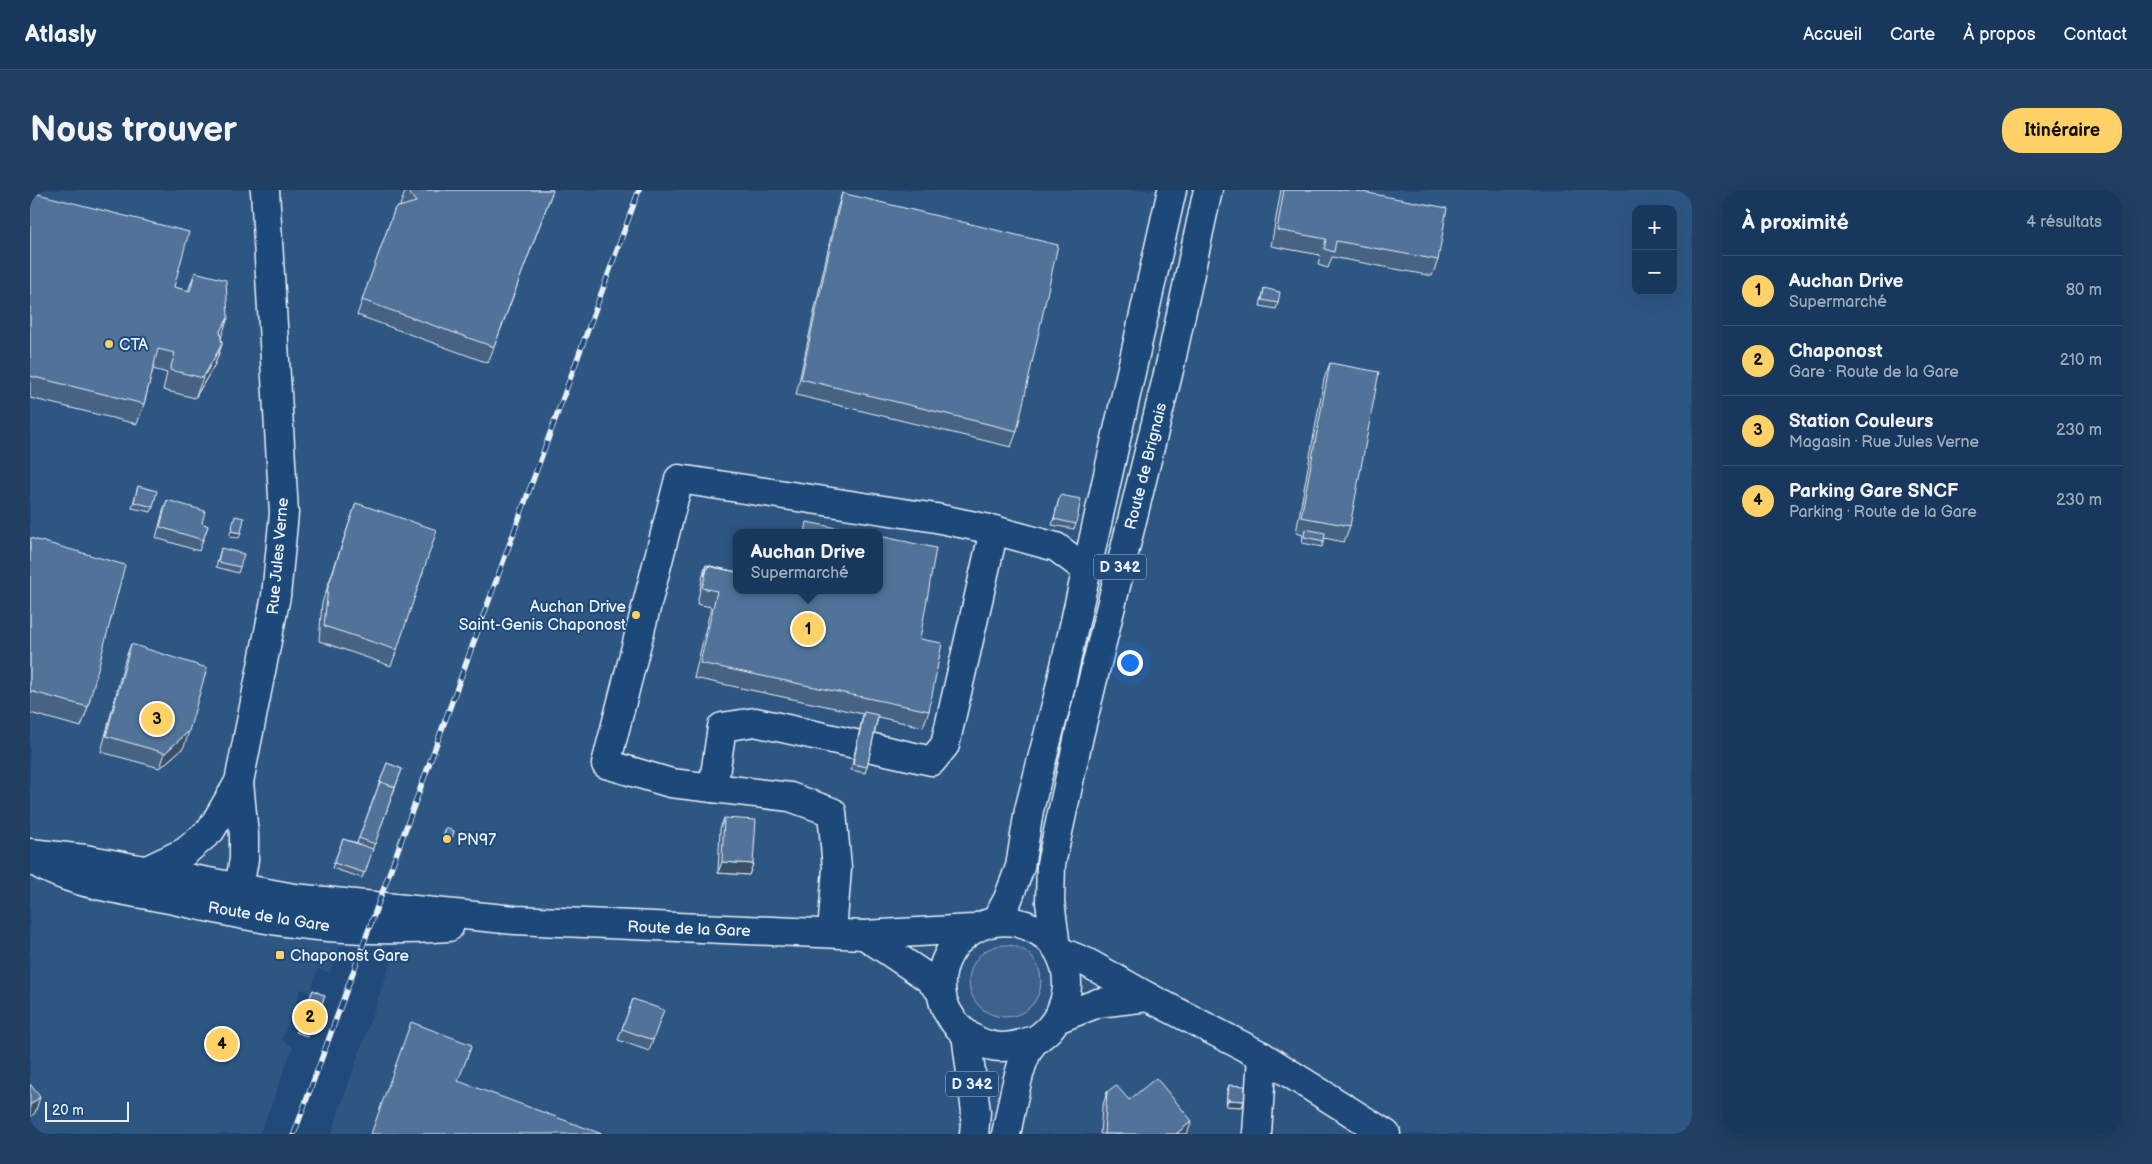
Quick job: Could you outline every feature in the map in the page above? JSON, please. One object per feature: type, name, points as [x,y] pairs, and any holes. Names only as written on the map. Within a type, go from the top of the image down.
[{"type":"main road","name":"Rue Jules Verne","points":[[239,888],[244,859],[244,835],[239,782],[276,596],[284,513],[265,190]]},
{"type":"main road","name":"Route de Brignais","points":[[984,925],[1008,899],[1020,867],[1029,810],[1058,697],[1172,190]]},
{"type":"main road","name":"Route de Brignais","points":[[1058,949],[1050,902],[1051,864],[1079,736],[1169,370],[1208,190]]},
{"type":"main road","points":[[832,933],[837,868],[832,812],[790,797],[671,783],[606,764],[679,479],[936,518],[994,530],[1056,547],[1086,570]]},
{"type":"main road","points":[[713,788],[722,727],[755,722],[932,761],[945,745],[994,530]]},
{"type":"main road","points":[[147,870],[185,852],[211,830],[239,782]]},
{"type":"main road","name":"Route de la Gare","points":[[30,853],[76,857],[239,888],[339,903],[515,920],[864,935],[984,925]]},
{"type":"main road","name":"Route de la Gare","points":[[30,859],[63,876],[118,889],[236,913],[327,927],[406,930],[448,928],[515,920]]},
{"type":"main road","points":[[1058,949],[1066,968],[1068,986],[1065,1004],[1057,1019],[1034,1040],[1017,1046],[999,1047],[982,1043],[966,1034],[954,1022],[945,1007],[941,991],[941,976],[948,956],[960,938],[984,925],[1013,921],[1030,926],[1044,935],[1058,949],[1262,1056],[1386,1134]]},
{"type":"main road","points":[[864,935],[928,978],[941,991]]},
{"type":"main road","points":[[1057,1019],[1098,1003],[1148,997]]},
{"type":"main road","name":"D 342","points":[[966,1034],[976,1112],[974,1134]]},
{"type":"main road","name":"D 342","points":[[1006,1134],[1024,1057],[1034,1040]]},
{"type":"main road","points":[[1257,1134],[1262,1056]]},
{"type":"shaded area","points":[[30,190],[1692,190],[1692,1134],[331,1134],[396,947],[339,947],[330,973],[318,969],[310,993],[301,989],[282,1040],[293,1047],[260,1134],[30,1134]]},
{"type":"shaded area","points":[[1005,945],[1025,951],[1035,961],[1041,981],[1035,1001],[1025,1011],[1005,1017],[985,1011],[975,1001],[969,981],[975,961],[985,951]]},
{"type":"building","points":[[407,190],[553,190],[494,347],[362,300],[395,208],[416,202]]},
{"type":"building","points":[[1284,190],[1352,190],[1447,208],[1438,260],[1336,241],[1334,252],[1324,249],[1326,239],[1277,230]]},
{"type":"building","points":[[30,192],[189,232],[174,287],[190,291],[195,272],[226,280],[228,318],[220,331],[222,344],[203,378],[170,370],[175,353],[158,349],[144,404],[30,376]]},
{"type":"building","points":[[842,193],[1058,245],[1017,431],[801,379]]},
{"type":"building","points":[[1264,288],[1280,292],[1278,303],[1262,300]]},
{"type":"building","points":[[1330,363],[1379,372],[1350,526],[1301,517]]},
{"type":"building","points":[[138,486],[157,491],[153,507],[134,502]]},
{"type":"building","points":[[1060,495],[1081,499],[1076,524],[1054,519]]},
{"type":"building","points":[[167,500],[205,511],[202,523],[208,526],[203,540],[160,527]]},
{"type":"building","points":[[356,503],[437,530],[397,650],[324,626],[328,587]]},
{"type":"building","points":[[235,516],[244,518],[241,533],[231,531]]},
{"type":"building","points":[[807,522],[842,529],[806,529]]},
{"type":"building","points":[[1305,529],[1325,533],[1324,541],[1304,537]]},
{"type":"building","points":[[883,537],[936,548],[920,639],[942,643],[929,711],[700,663],[717,591],[702,588],[708,566],[733,571],[733,594],[883,594]]},
{"type":"building","points":[[30,538],[125,565],[88,707],[30,691]]},
{"type":"building","points":[[221,548],[244,554],[240,567],[218,562]]},
{"type":"building","points":[[706,565],[733,571],[708,566],[704,576]]},
{"type":"building","points":[[131,644],[207,668],[189,731],[165,753],[106,736]]},
{"type":"building","points":[[864,712],[878,715],[867,767],[853,764]]},
{"type":"building","points":[[387,763],[402,769],[394,790],[395,787],[380,782]]},
{"type":"building","points":[[380,782],[395,787],[375,844],[359,838]]},
{"type":"building","points":[[724,818],[756,820],[753,864],[722,862]]},
{"type":"building","points":[[446,828],[454,831],[452,838],[444,835]]},
{"type":"building","points":[[343,839],[373,849],[365,873],[334,863]]},
{"type":"building","points":[[313,990],[325,996],[310,1032],[298,1026]]},
{"type":"building","points":[[633,999],[664,1010],[653,1040],[622,1029]]},
{"type":"building","points":[[411,1022],[472,1045],[458,1081],[602,1134],[371,1134]]},
{"type":"building","points":[[1156,1078],[1192,1121],[1176,1134],[1104,1134],[1107,1092],[1116,1085],[1129,1100]]},
{"type":"building","points":[[30,1084],[40,1097],[30,1105]]},
{"type":"building","points":[[1229,1085],[1245,1086],[1244,1101],[1228,1100]]},
{"type":"railway","points":[[294,1134],[639,190]]},
{"type":"place","name":"CTA","points":[[109,344]]},
{"type":"place","name":"Auchan Drive Saint-Genis Chaponost","points":[[636,615]]},
{"type":"place","name":"Auchan Drive","points":[[808,629]]},
{"type":"place","name":"Station Couleurs","points":[[157,719]]},
{"type":"place","name":"PN97","points":[[447,839]]},
{"type":"place","name":"Chaponost Gare","points":[[280,955]]},
{"type":"place","name":"Chaponost","points":[[310,1017]]},
{"type":"place","name":"Parking Gare SNCF","points":[[222,1044]]}]
